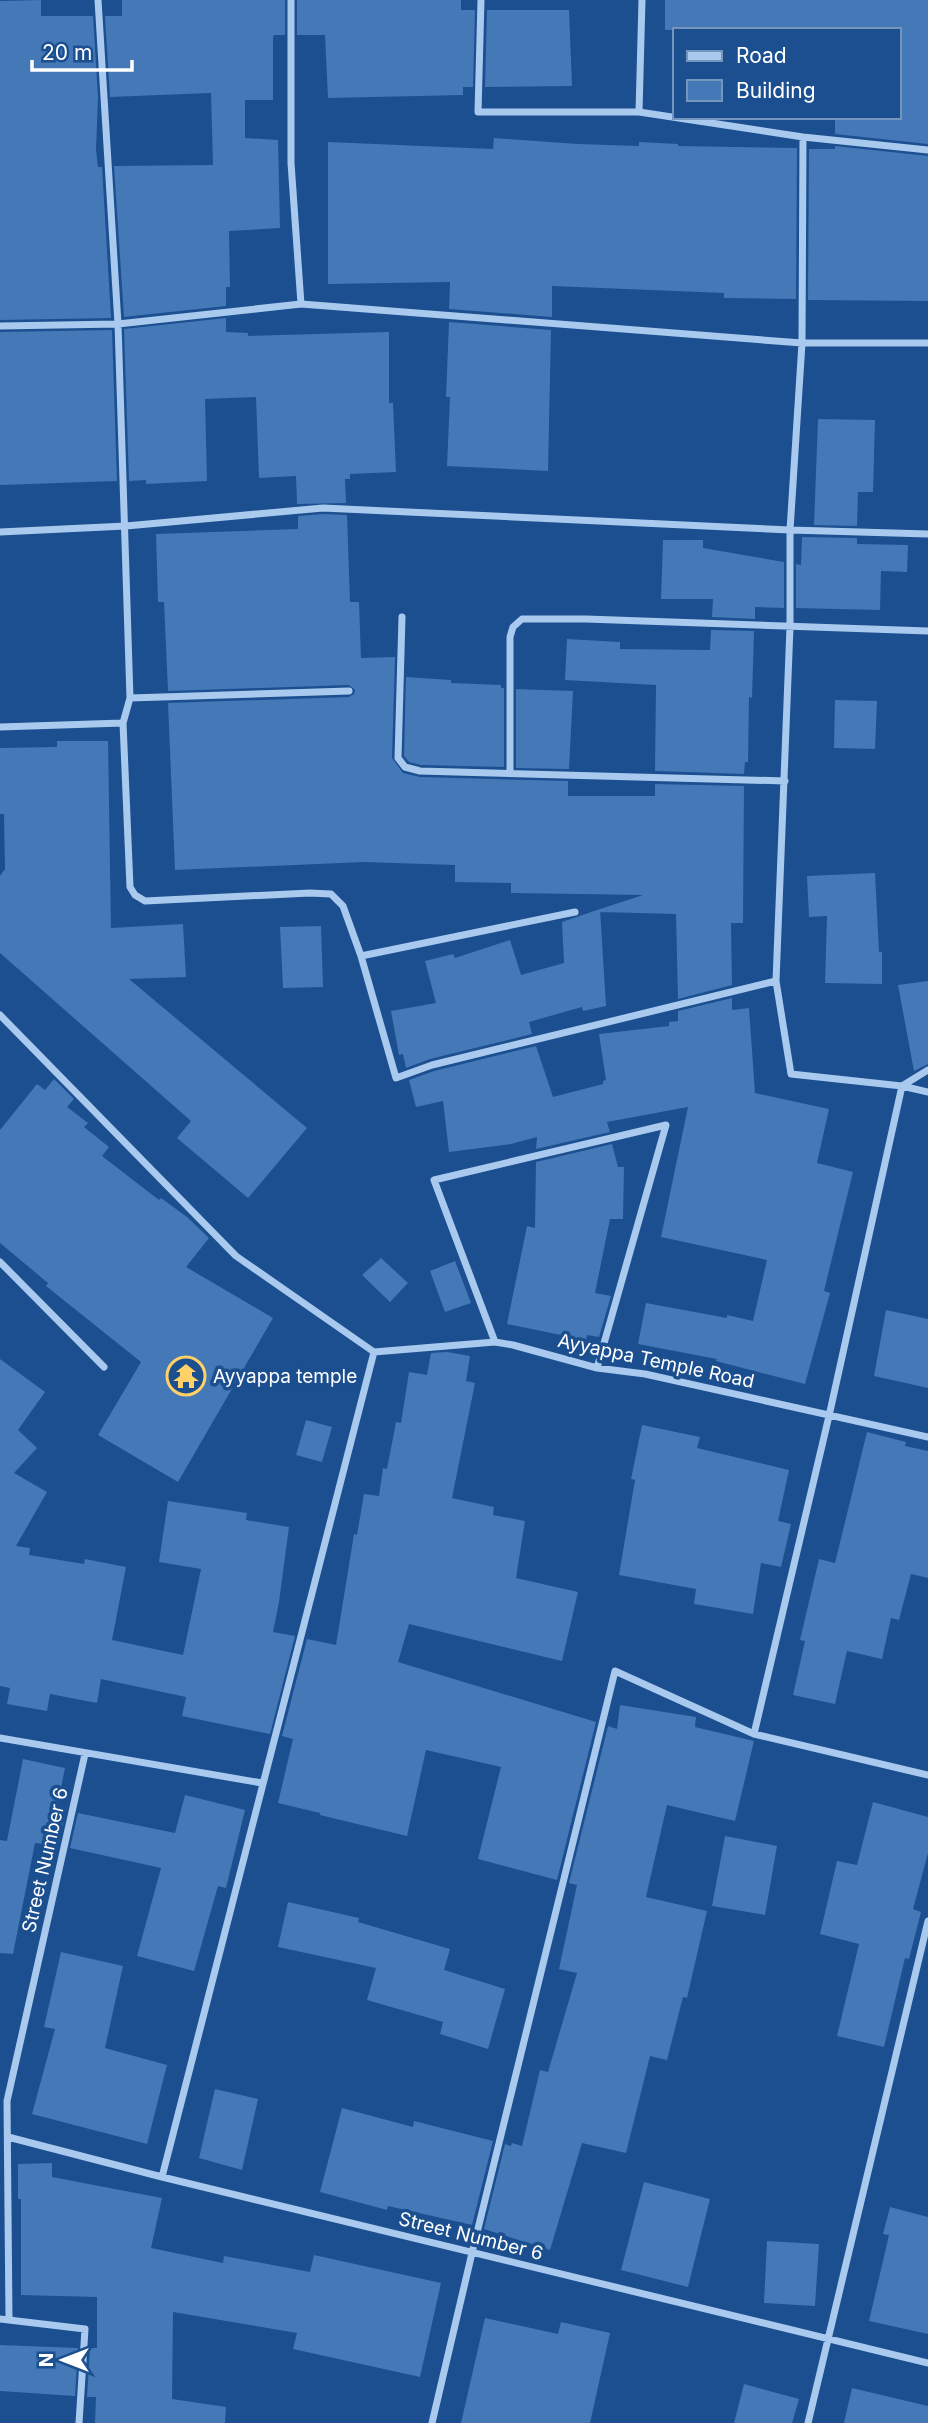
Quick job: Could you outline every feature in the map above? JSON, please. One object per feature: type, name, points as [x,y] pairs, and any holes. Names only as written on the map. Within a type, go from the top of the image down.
[{"type":"street","points":[[98,0],[118,324],[130,698],[123,723],[130,887],[135,895],[145,901],[331,894],[343,906],[361,956],[396,1078],[432,1065],[776,981]]},
{"type":"street","points":[[291,0],[291,163],[301,304]]},
{"type":"street","points":[[481,0],[478,112],[639,113],[673,118]]},
{"type":"street","points":[[639,113],[642,0]]},
{"type":"street","points":[[680,119],[803,137],[928,150]]},
{"type":"street","points":[[803,137],[802,343],[790,530],[790,627],[776,981],[791,1074],[902,1086],[928,1092]]},
{"type":"street","points":[[0,326],[118,324],[301,304],[802,343],[928,343]]},
{"type":"street","points":[[0,533],[126,526],[323,508],[928,534]]},
{"type":"street","points":[[402,617],[398,758],[405,767],[420,771],[785,780]]},
{"type":"street","points":[[510,773],[510,637],[513,627],[522,619],[928,631]]},
{"type":"street","points":[[130,698],[349,691]]},
{"type":"street","points":[[0,727],[123,723]]},
{"type":"street","points":[[361,956],[575,912]]},
{"type":"street","points":[[0,1015],[236,1256],[374,1352],[162,2177]]},
{"type":"street","points":[[754,1734],[829,1416],[902,1086],[928,1070]]},
{"type":"street","points":[[495,1342],[434,1180],[666,1125],[597,1368]]},
{"type":"street","points":[[0,1262],[104,1367]]},
{"type":"street","name":"Ayyappa Temple Road","points":[[374,1352],[495,1342],[597,1368],[645,1374],[928,1437]]},
{"type":"street","points":[[432,2423],[615,1671],[754,1734],[928,1775]]},
{"type":"street","points":[[0,1738],[262,1783]]},
{"type":"street","name":"Street Number 6","points":[[9,2319],[8,2137],[3,2101],[85,1754]]},
{"type":"street","points":[[808,2423],[928,1921]]},
{"type":"street","name":"Street Number 6","points":[[8,2137],[162,2177],[928,2363]]},
{"type":"street","points":[[0,2319],[85,2329],[79,2423]]},
{"type":"building","points":[[41,0],[41,16],[93,16],[98,97],[96,150],[98,167],[102,167],[111,318],[0,320],[0,1]]},
{"type":"building","points":[[122,0],[285,0],[285,35],[274,35],[273,38],[273,100],[245,100],[245,138],[278,140],[280,228],[229,231],[230,287],[226,287],[226,306],[124,317],[114,166],[213,165],[211,93],[110,97],[105,16],[122,16]]},
{"type":"building","points":[[297,0],[461,0],[461,10],[475,10],[473,87],[463,87],[463,95],[328,98],[325,35],[297,35]]},
{"type":"building","points":[[665,0],[928,0],[928,144],[835,134],[835,119],[900,119],[900,28],[665,30]]},
{"type":"building","points":[[487,10],[569,10],[572,86],[485,87]]},
{"type":"building","points":[[494,138],[578,144],[639,146],[639,142],[678,146],[797,148],[796,299],[724,298],[724,293],[552,286],[552,317],[449,309],[450,282],[328,284],[328,142],[493,149]]},
{"type":"building","points":[[835,146],[928,156],[928,301],[808,300],[809,149],[835,149]]},
{"type":"building","points":[[226,318],[226,332],[248,333],[248,336],[389,332],[389,403],[393,403],[396,472],[350,474],[350,479],[345,479],[346,503],[297,504],[296,476],[259,478],[256,397],[205,399],[207,481],[146,484],[146,480],[129,481],[124,329]]},
{"type":"building","points":[[449,322],[551,330],[548,471],[447,466]]},
{"type":"building","points":[[112,330],[117,481],[0,485],[0,332]]},
{"type":"building","points":[[818,419],[875,420],[873,492],[858,492],[857,526],[814,525]]},
{"type":"building","points":[[347,515],[350,602],[359,602],[361,658],[395,657],[392,758],[403,773],[420,777],[568,781],[568,796],[655,796],[655,784],[744,786],[743,923],[731,923],[732,985],[678,999],[676,914],[600,912],[600,909],[643,895],[511,893],[511,883],[455,882],[455,865],[364,862],[175,870],[168,703],[349,697],[355,690],[349,685],[168,691],[164,602],[158,602],[156,534],[298,529],[298,516]]},
{"type":"building","points":[[802,537],[857,538],[857,544],[908,545],[907,572],[881,571],[880,610],[796,608],[796,564],[801,565]]},
{"type":"building","points":[[663,540],[703,540],[703,548],[784,562],[784,608],[755,607],[755,619],[712,617],[713,599],[661,599]]},
{"type":"building","points":[[711,630],[754,631],[748,762],[745,762],[744,774],[655,771],[656,685],[565,680],[567,639],[620,642],[620,649],[710,650]]},
{"type":"building","points":[[406,677],[451,680],[451,683],[501,685],[501,688],[504,688],[504,767],[421,765],[409,762],[404,756]]},
{"type":"building","points":[[516,689],[573,691],[569,769],[516,768]]},
{"type":"building","points":[[835,700],[877,701],[875,749],[834,748]]},
{"type":"building","points":[[57,741],[108,741],[111,928],[183,924],[186,977],[129,979],[307,1128],[248,1198],[177,1138],[191,1121],[0,953],[0,876],[5,869],[4,814],[0,814],[0,748],[57,747]]},
{"type":"building","points":[[875,873],[882,984],[825,983],[827,916],[809,917],[807,876]]},
{"type":"building","points":[[600,909],[606,1006],[583,1011],[582,1007],[529,1022],[532,1034],[430,1059],[406,1068],[403,1054],[399,1055],[391,1011],[436,1003],[425,961],[453,954],[455,958],[510,940],[521,975],[564,963],[562,922]]},
{"type":"building","points":[[321,926],[323,987],[283,988],[280,927]]},
{"type":"building","points":[[928,981],[928,1064],[914,1071],[898,985]]},
{"type":"building","points":[[732,998],[732,1010],[749,1008],[755,1093],[829,1109],[817,1163],[853,1172],[824,1291],[830,1293],[805,1384],[716,1361],[717,1359],[638,1344],[646,1303],[753,1321],[767,1260],[661,1237],[688,1107],[607,1122],[610,1132],[536,1149],[537,1137],[511,1144],[449,1152],[443,1101],[416,1107],[409,1080],[434,1071],[536,1046],[553,1097],[603,1084],[606,1080],[599,1034],[669,1026],[669,1022],[678,1021],[678,1011]]},
{"type":"building","points":[[54,1079],[74,1099],[67,1107],[88,1123],[84,1127],[109,1147],[102,1156],[159,1200],[161,1198],[187,1217],[209,1238],[186,1267],[273,1318],[178,1482],[98,1435],[141,1362],[46,1286],[48,1283],[0,1243],[0,1130],[37,1084],[45,1090]]},
{"type":"building","points":[[612,1144],[618,1167],[624,1167],[623,1219],[610,1219],[595,1293],[611,1296],[599,1337],[587,1335],[586,1340],[507,1324],[527,1226],[535,1228],[536,1162]]},
{"type":"building","points":[[381,1258],[408,1283],[390,1302],[362,1275]]},
{"type":"building","points":[[455,1261],[471,1303],[445,1312],[430,1271]]},
{"type":"building","points":[[886,1310],[928,1319],[928,1388],[874,1376]]},
{"type":"building","points":[[447,1352],[470,1356],[466,1381],[475,1383],[452,1498],[494,1507],[493,1515],[525,1521],[516,1578],[578,1592],[562,1661],[409,1624],[398,1662],[596,1722],[557,1880],[478,1859],[501,1767],[426,1750],[407,1836],[278,1803],[293,1739],[282,1736],[307,1639],[336,1645],[354,1534],[357,1535],[364,1494],[379,1496],[383,1468],[387,1469],[396,1422],[401,1423],[409,1372],[427,1375],[431,1353]]},
{"type":"building","points":[[0,1359],[45,1392],[18,1430],[37,1448],[14,1473],[47,1492],[16,1546],[30,1548],[29,1555],[84,1564],[85,1559],[126,1567],[112,1640],[183,1655],[201,1569],[159,1562],[168,1501],[247,1513],[246,1520],[289,1527],[273,1632],[295,1636],[270,1734],[182,1716],[186,1697],[101,1679],[97,1703],[50,1694],[47,1711],[7,1704],[10,1688],[0,1686]]},
{"type":"building","points":[[306,1420],[332,1427],[322,1462],[296,1455]]},
{"type":"building","points":[[642,1425],[700,1437],[697,1448],[789,1470],[778,1521],[791,1524],[781,1567],[761,1563],[753,1614],[694,1604],[696,1589],[619,1575],[635,1480],[631,1479]]},
{"type":"building","points":[[867,1432],[928,1451],[928,1578],[911,1574],[899,1620],[891,1618],[882,1659],[847,1651],[835,1704],[793,1695],[805,1641],[800,1640],[819,1559],[835,1563]]},
{"type":"building","points":[[620,1705],[696,1717],[695,1727],[754,1741],[735,1821],[667,1805],[646,1897],[707,1911],[687,1998],[683,1997],[667,2060],[650,2056],[626,2153],[582,2143],[550,2250],[484,2229],[505,2144],[522,2146],[540,2070],[548,2072],[577,1973],[559,1969],[577,1885],[569,1883],[608,1726],[617,1729]]},
{"type":"building","points":[[23,1759],[65,1768],[57,1808],[66,1810],[58,1846],[35,1843],[13,1954],[0,1953],[0,1840],[7,1841]]},
{"type":"building","points":[[185,1795],[245,1810],[226,1888],[218,1886],[194,1971],[137,1956],[161,1868],[70,1848],[78,1813],[175,1833]]},
{"type":"building","points":[[873,1802],[928,1817],[928,1853],[913,1909],[921,1912],[909,1959],[905,1958],[884,2047],[837,2036],[859,1944],[820,1934],[837,1861],[857,1865]]},
{"type":"building","points":[[725,1836],[777,1846],[765,1915],[712,1906]]},
{"type":"building","points":[[288,1902],[359,1918],[358,1922],[450,1949],[444,1970],[505,1989],[488,2049],[440,2034],[443,2022],[367,2000],[376,1968],[278,1947]]},
{"type":"building","points":[[61,1952],[123,1966],[105,2048],[167,2065],[147,2144],[32,2114],[55,2029],[44,2027]]},
{"type":"building","points":[[215,2089],[258,2099],[242,2170],[199,2158]]},
{"type":"building","points":[[342,2108],[413,2127],[414,2121],[493,2141],[472,2225],[388,2206],[387,2210],[320,2192]]},
{"type":"building","points":[[52,2163],[52,2177],[162,2198],[151,2248],[223,2263],[224,2256],[310,2272],[314,2255],[441,2283],[420,2377],[293,2349],[297,2333],[173,2312],[172,2399],[226,2407],[225,2423],[95,2423],[96,2397],[87,2397],[90,2348],[97,2348],[97,2297],[21,2295],[21,2199],[18,2199],[18,2164]]},
{"type":"building","points":[[644,2182],[710,2199],[688,2287],[621,2270]]},
{"type":"building","points":[[890,2207],[928,2217],[928,2334],[869,2321],[889,2235],[883,2234]]},
{"type":"building","points":[[767,2241],[819,2244],[815,2306],[764,2303]]},
{"type":"building","points":[[485,2318],[558,2334],[561,2322],[610,2333],[590,2423],[461,2423]]},
{"type":"building","points":[[0,2345],[78,2348],[75,2396],[0,2391]]},
{"type":"building","points":[[744,2384],[799,2399],[792,2423],[734,2423]]},
{"type":"building","points":[[852,2388],[928,2406],[928,2423],[844,2423]]},
{"type":"place","name":"Ayyappa temple","points":[[186,1376]]}]
